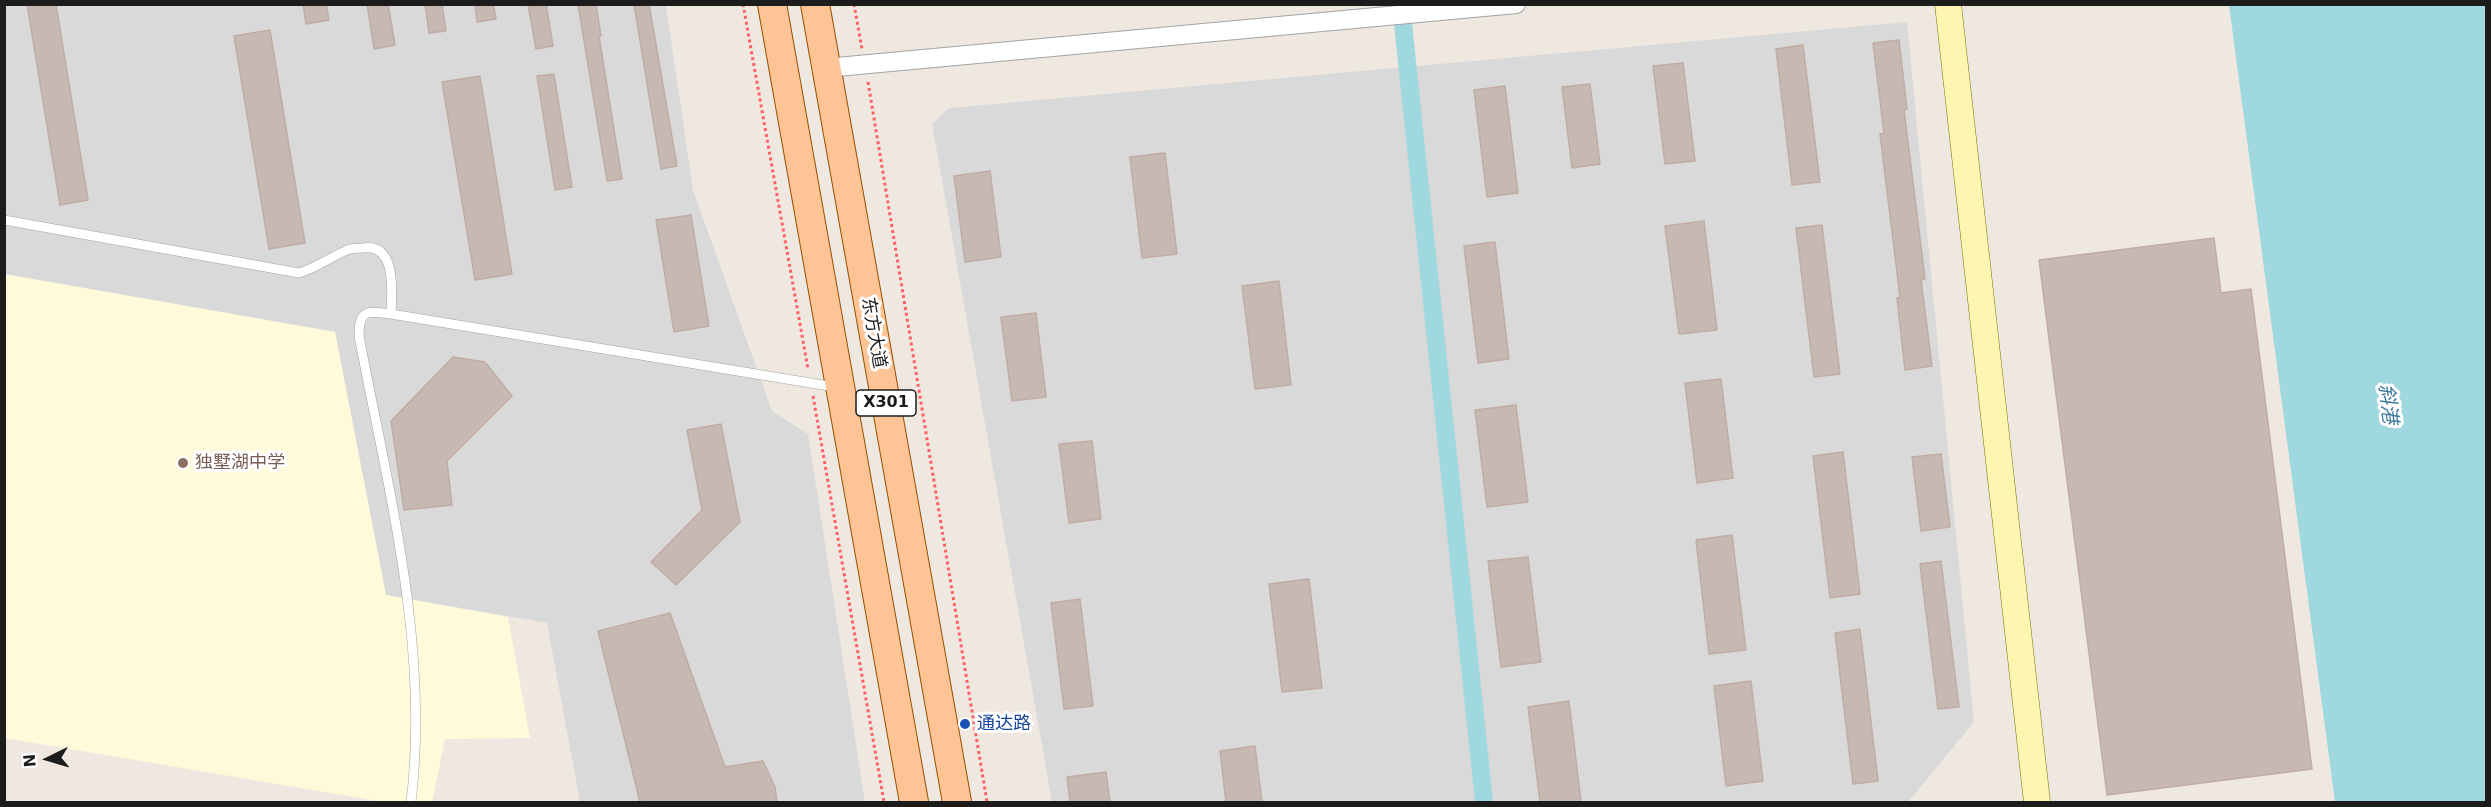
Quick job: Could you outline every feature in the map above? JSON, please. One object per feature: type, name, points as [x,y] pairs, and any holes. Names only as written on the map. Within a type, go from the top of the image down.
[{"type":"main road","name":"X301","points":[[772,4],[914,802]]},
{"type":"main road","name":"东方大道","points":[[815,4],[957,802]]},
{"type":"street","points":[[826,68],[1516,4]]},
{"type":"street","points":[[1948,4],[2037,802]]},
{"type":"lane","points":[[4,220],[299,273],[313,269],[347,249],[370,247],[382,253],[389,264],[392,282],[392,314]]},
{"type":"lane","points":[[411,802],[416,689],[411,630],[401,559],[359,336],[359,320],[364,314],[372,312],[392,314],[840,388]]},
{"type":"path","points":[[743,4],[884,802]]},
{"type":"path","points":[[854,4],[864,59]]},
{"type":"path","points":[[868,81],[987,802]]},
{"type":"shaded area","points":[[4,5],[666,5],[693,190],[772,411],[808,434],[865,802],[580,802],[547,623],[386,595],[335,332],[5,274]]},
{"type":"shaded area","points":[[1907,22],[1974,722],[1908,802],[1052,802],[932,124],[949,108]]},
{"type":"shaded area","name":"独墅湖中学","points":[[4,274],[335,332],[386,595],[508,617],[530,738],[445,739],[432,802],[384,802],[5,738]]},
{"type":"water","name":"斜港","points":[[2229,5],[2486,5],[2486,802],[2335,802]]},
{"type":"building","points":[[27,4],[56,4],[88,200],[60,205]]},
{"type":"building","points":[[303,4],[326,4],[329,20],[306,24]]},
{"type":"building","points":[[367,4],[388,4],[395,45],[374,49]]},
{"type":"building","points":[[425,4],[442,4],[446,31],[429,33]]},
{"type":"building","points":[[475,4],[493,4],[496,19],[477,22]]},
{"type":"building","points":[[528,4],[546,4],[553,46],[536,49]]},
{"type":"building","points":[[578,4],[596,4],[622,179],[607,181]]},
{"type":"building","points":[[634,4],[649,4],[677,166],[661,169]]},
{"type":"building","points":[[270,30],[305,243],[269,249],[234,36]]},
{"type":"building","points":[[1899,40],[1907,109],[1904,110],[1925,279],[1921,280],[1932,366],[1905,370],[1897,298],[1900,297],[1880,134],[1884,133],[1873,43]]},
{"type":"building","points":[[1803,45],[1820,182],[1792,185],[1776,49]]},
{"type":"building","points":[[1683,63],[1695,161],[1665,164],[1653,66]]},
{"type":"building","points":[[554,74],[572,187],[555,190],[537,76]]},
{"type":"building","points":[[480,76],[512,274],[475,280],[442,82]]},
{"type":"building","points":[[1590,84],[1600,164],[1572,168],[1562,87]]},
{"type":"building","points":[[1505,86],[1518,193],[1487,197],[1474,90]]},
{"type":"building","points":[[1165,153],[1177,254],[1142,258],[1130,157]]},
{"type":"building","points":[[990,171],[1001,257],[965,262],[954,176]]},
{"type":"building","points":[[691,215],[709,326],[674,332],[656,220]]},
{"type":"building","points":[[1704,221],[1717,330],[1679,334],[1665,226]]},
{"type":"building","points":[[1822,225],[1840,374],[1814,377],[1796,228]]},
{"type":"building","points":[[2214,238],[2221,293],[2251,289],[2312,769],[2107,795],[2039,260]]},
{"type":"building","points":[[1495,242],[1509,359],[1478,363],[1464,246]]},
{"type":"building","points":[[1279,281],[1291,385],[1255,389],[1242,286]]},
{"type":"building","points":[[1036,313],[1046,397],[1012,401],[1001,317]]},
{"type":"building","points":[[453,357],[485,362],[512,396],[447,461],[452,505],[404,510],[391,421]]},
{"type":"building","points":[[1721,379],[1733,478],[1697,483],[1685,383]]},
{"type":"building","points":[[1516,405],[1528,502],[1487,507],[1475,410]]},
{"type":"building","points":[[721,424],[740,522],[676,585],[651,562],[702,510],[687,430]]},
{"type":"building","points":[[1092,441],[1101,519],[1069,523],[1059,444]]},
{"type":"building","points":[[1843,452],[1860,594],[1830,598],[1813,456]]},
{"type":"building","points":[[1941,454],[1950,527],[1921,531],[1912,457]]},
{"type":"building","points":[[1732,535],[1746,650],[1709,654],[1696,540]]},
{"type":"building","points":[[1528,557],[1541,662],[1501,667],[1488,561]]},
{"type":"building","points":[[1941,561],[1959,707],[1938,709],[1920,564]]},
{"type":"building","points":[[1309,579],[1322,688],[1282,692],[1269,584]]},
{"type":"building","points":[[1080,599],[1093,706],[1064,709],[1051,603]]},
{"type":"building","points":[[670,613],[725,767],[763,761],[775,787],[777,802],[640,802],[598,631]]},
{"type":"building","points":[[1860,629],[1878,781],[1853,784],[1835,633]]},
{"type":"building","points":[[1751,681],[1763,781],[1726,786],[1714,686]]},
{"type":"building","points":[[1569,701],[1581,802],[1540,802],[1528,707]]},
{"type":"building","points":[[1255,746],[1262,802],[1226,802],[1220,751]]},
{"type":"building","points":[[1106,772],[1110,802],[1070,802],[1067,777]]},
{"type":"waterway","points":[[1401,4],[1484,802]]},
{"type":"place","name":"独墅湖中学","points":[[183,463]]},
{"type":"place","name":"通达路","points":[[965,724]]}]
